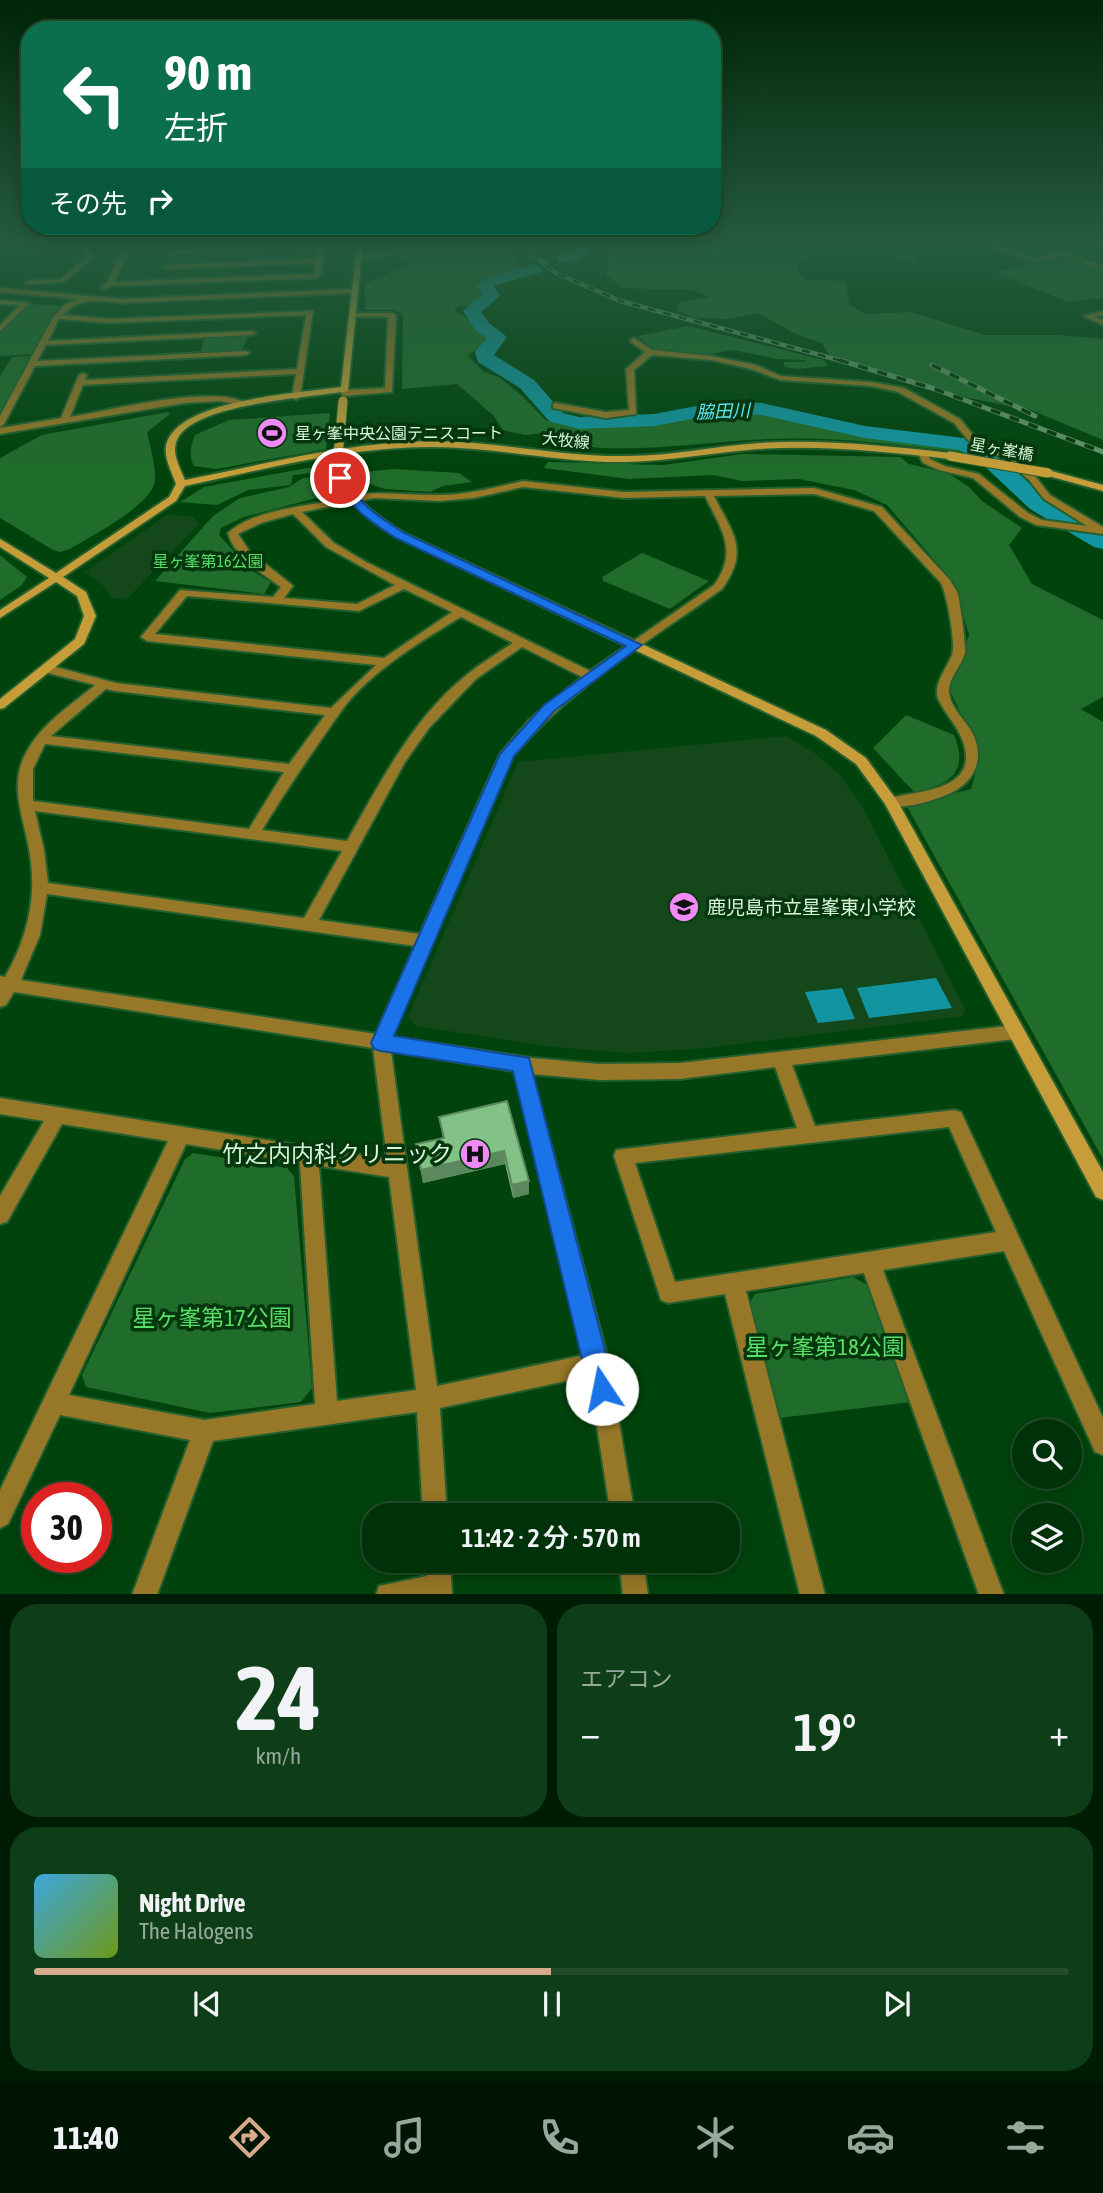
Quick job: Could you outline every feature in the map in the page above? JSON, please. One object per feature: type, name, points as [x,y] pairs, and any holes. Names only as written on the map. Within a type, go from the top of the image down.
[{"type":"street","points":[[0,424],[57,318]]},
{"type":"street","points":[[75,318],[108,321],[173,318]]},
{"type":"street","points":[[240,374],[257,318]]},
{"type":"street","points":[[296,397],[309,318]]},
{"type":"street","points":[[353,318],[337,467],[352,499],[365,513],[400,536],[840,744],[861,761],[891,802],[1103,1191]]},
{"type":"street","points":[[0,615],[165,506],[181,484],[172,458],[173,437],[190,422],[206,413],[242,403],[389,390],[392,318]]},
{"type":"street","points":[[45,343],[252,333]]},
{"type":"street","points":[[634,340],[650,352],[711,358],[788,379],[871,384],[901,390],[957,421],[971,438],[1015,464],[1032,478],[1047,497],[1101,531]]},
{"type":"street","points":[[556,406],[606,415],[633,412],[630,369],[650,352]]},
{"type":"street","points":[[34,363],[246,353]]},
{"type":"street","points":[[64,421],[89,361]]},
{"type":"street","points":[[80,383],[300,371]]},
{"type":"street","points":[[0,431],[186,400],[221,398],[242,403]]},
{"type":"street","name":"大牧線","points":[[181,484],[364,450],[431,444],[479,446],[588,459],[653,458],[778,445],[950,456]]},
{"type":"street","points":[[923,453],[926,461],[936,466],[976,476],[1024,515],[1048,526],[1101,531]]},
{"type":"street","name":"星ヶ峯橋","points":[[950,456],[1048,473],[1103,488]]},
{"type":"street","points":[[276,601],[287,586],[265,570],[232,535],[244,526],[295,511],[374,495],[439,498],[474,495],[523,484],[600,494],[814,491],[863,503],[887,516],[946,582],[952,594],[959,652],[942,689],[943,696],[970,743],[972,760],[960,783],[947,792],[891,802]]},
{"type":"street","points":[[434,1503],[428,1399],[381,1043],[508,754],[549,708],[718,587],[732,569],[732,543],[708,493]]},
{"type":"street","points":[[295,511],[330,545],[591,676]]},
{"type":"street","points":[[0,542],[82,594],[90,616],[80,641],[0,705]]},
{"type":"street","points":[[386,662],[147,637],[184,592],[359,608],[405,584]]},
{"type":"street","points":[[253,834],[292,769],[335,712],[386,662],[424,634],[461,612]]},
{"type":"street","points":[[308,925],[399,761],[439,706],[472,676],[522,642]]},
{"type":"street","points":[[48,669],[103,685],[335,712]]},
{"type":"street","points":[[103,685],[42,739],[31,754],[25,772],[26,805],[35,840],[40,887],[33,935],[24,959],[3,989],[522,1064],[600,1072],[647,1073],[1016,1032]]},
{"type":"street","points":[[42,739],[292,769]]},
{"type":"street","points":[[26,805],[351,847]]},
{"type":"street","points":[[40,887],[425,941]]},
{"type":"street","points":[[781,1059],[808,1135]]},
{"type":"street","points":[[522,1064],[598,1363],[621,1503]]},
{"type":"street","points":[[0,1106],[398,1170]]},
{"type":"street","points":[[0,1215],[57,1115]]},
{"type":"street","points":[[1010,1240],[668,1293],[623,1156],[954,1118],[1010,1240],[1103,1444]]},
{"type":"street","points":[[0,1516],[181,1135]]},
{"type":"street","points":[[309,1156],[327,1413]]},
{"type":"street","points":[[870,1262],[992,1594]]},
{"type":"street","points":[[733,1283],[813,1594]]},
{"type":"street","points":[[54,1403],[205,1432],[428,1399],[598,1363]]},
{"type":"street","points":[[144,1594],[205,1432]]},
{"type":"street","points":[[633,1573],[636,1594]]},
{"type":"street","points":[[387,1594],[439,1580]]},
{"type":"shaded area","points":[[168,514],[193,517],[199,524],[127,599],[111,598],[105,587],[85,572]]},
{"type":"shaded area","name":"鹿児島市立星峯東小学校","points":[[787,736],[816,754],[841,776],[861,804],[965,1009],[963,1016],[697,1049],[627,1053],[553,1047],[416,1026],[408,1017],[518,762]]},
{"type":"green space","points":[[16,318],[54,318],[33,354],[0,356],[0,334]]},
{"type":"green space","points":[[403,318],[468,318],[489,339],[481,348],[467,355],[484,372],[499,377],[521,395],[547,421],[644,421],[695,408],[740,404],[790,410],[837,427],[949,441],[967,453],[868,442],[794,438],[662,447],[582,446],[556,442],[549,432],[525,435],[503,430],[494,416],[457,384],[402,389]]},
{"type":"green space","points":[[768,318],[931,318],[984,335],[1061,335],[1103,339],[1103,440],[1031,410],[969,398],[829,355],[822,343],[796,334]]},
{"type":"green space","points":[[688,326],[824,360],[827,366],[796,369],[785,367],[783,362],[806,362],[805,360],[777,359],[734,350],[704,355],[655,350],[638,336]]},
{"type":"green space","points":[[205,336],[248,336],[239,352],[200,354]]},
{"type":"green space","points":[[32,356],[0,412],[0,376],[12,357]]},
{"type":"green space","points":[[168,412],[170,414],[147,432],[155,475],[151,490],[132,510],[105,529],[60,552],[0,518],[0,458],[42,435]]},
{"type":"green space","points":[[330,413],[326,449],[216,469],[194,466],[192,462],[191,450],[195,435],[229,420]]},
{"type":"green space","points":[[743,454],[900,457],[909,464],[948,473],[969,487],[982,501],[1022,528],[1009,545],[1032,584],[1103,620],[1103,697],[1081,709],[1103,722],[1103,1159],[906,805],[971,789],[978,763],[975,743],[949,689],[969,635],[954,583],[887,505],[854,490],[799,479],[742,481],[713,475],[629,479],[544,468],[548,462],[663,465]]},
{"type":"green space","points":[[313,467],[321,472],[293,475],[291,485],[248,490],[217,505],[180,502],[204,487]]},
{"type":"green space","points":[[393,469],[459,473],[472,482],[443,486],[430,492],[385,489],[357,480],[354,473]]},
{"type":"green space","name":"星ヶ峯第16公園","points":[[321,476],[328,495],[244,517],[221,528],[219,535],[251,570],[271,582],[264,594],[155,581],[213,516],[240,498],[289,487],[303,478]]},
{"type":"green space","points":[[642,553],[709,581],[670,609],[603,581],[602,577]]},
{"type":"green space","points":[[0,555],[27,577],[22,585],[0,600]]},
{"type":"green space","points":[[906,715],[954,735],[959,759],[957,768],[953,776],[937,786],[914,792],[873,748]]},
{"type":"green space","name":"星ヶ峯第17公園","points":[[193,1153],[287,1168],[294,1176],[312,1388],[301,1402],[210,1413],[86,1387],[82,1375],[185,1159]]},
{"type":"green space","name":"星ヶ峯第18公園","points":[[853,1277],[868,1285],[911,1402],[779,1418],[750,1302],[755,1294]]},
{"type":"water","points":[[936,978],[952,1008],[869,1018],[857,988]]},
{"type":"water","points":[[842,988],[855,1019],[818,1023],[805,992]]},
{"type":"building","name":"竹之内内科クリニック","points":[[507,1101],[529,1181],[512,1185],[504,1151],[421,1170],[416,1144],[444,1138],[439,1117]]},
{"type":"waterway","name":"脇田川","points":[[477,318],[482,327],[498,337],[484,352],[485,358],[527,384],[556,417],[579,423],[654,420],[723,407],[762,409],[865,432],[964,444],[984,453],[1038,504],[1103,542]]},
{"type":"railway","points":[[684,318],[842,361]]},
{"type":"railway","points":[[842,361],[935,389],[1103,452]]},
{"type":"railway","points":[[932,365],[1035,416]]},
{"type":"place","name":"星ヶ峯中央公園テニスコート","points":[[272,433]]},
{"type":"place","name":"鹿児島市立星峯東小学校","points":[[684,907]]},
{"type":"place","name":"竹之内内科クリニック","points":[[475,1154]]},
{"type":"route","points":[[340,478],[351,498],[365,513],[400,536],[635,645],[549,708],[508,754],[381,1043],[522,1064],[598,1363],[602,1389]]}]
